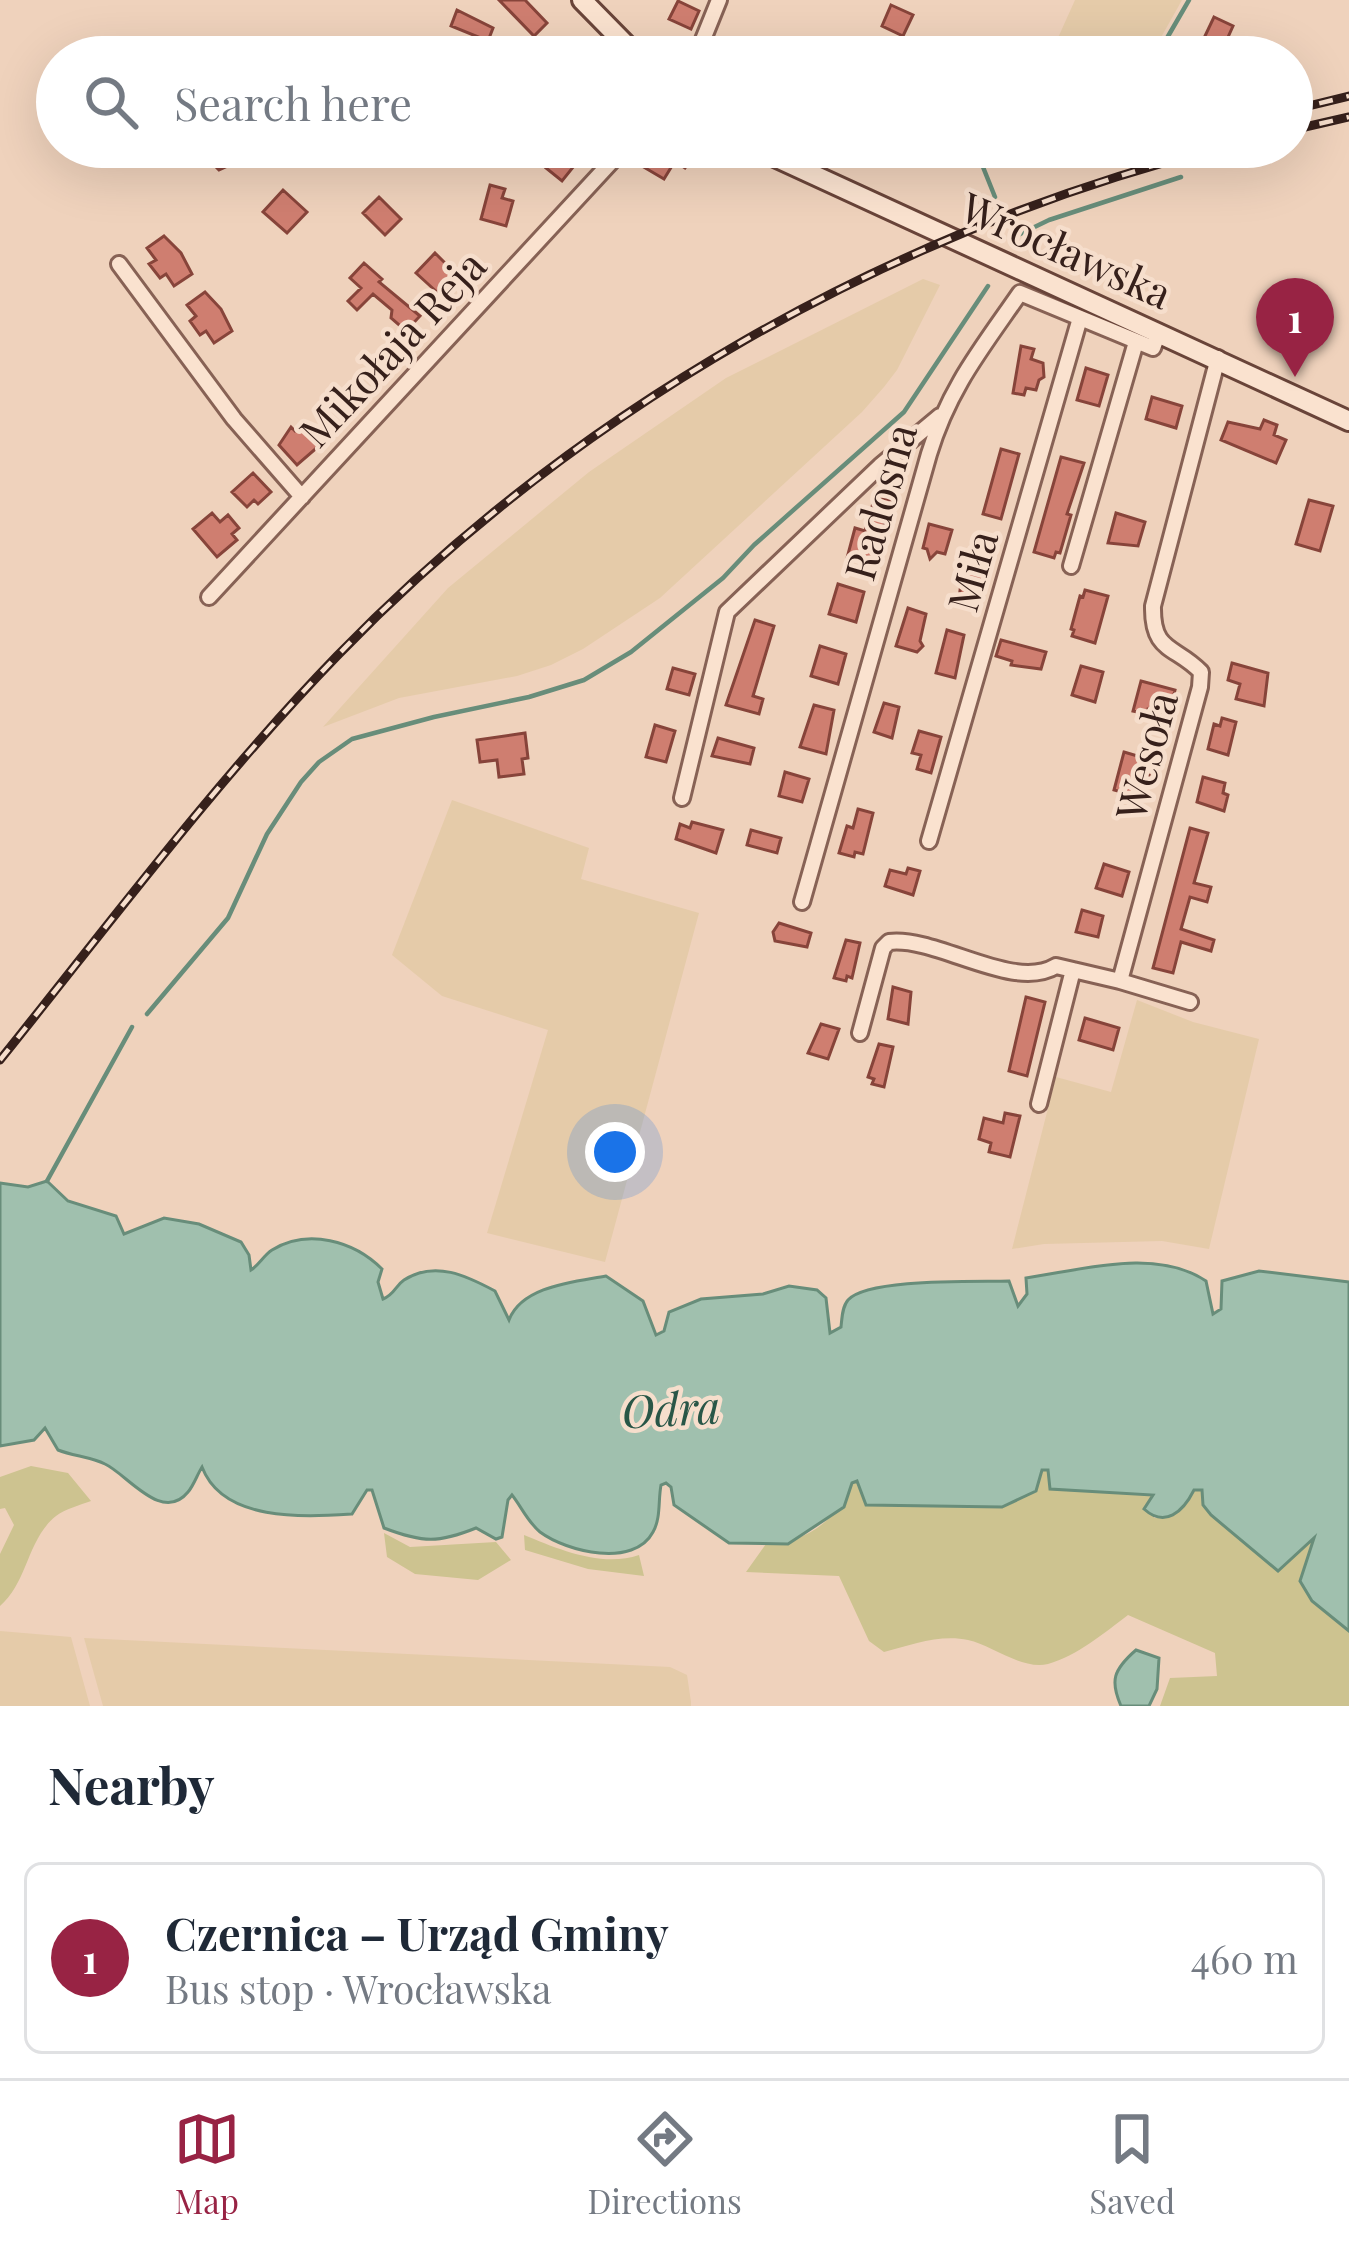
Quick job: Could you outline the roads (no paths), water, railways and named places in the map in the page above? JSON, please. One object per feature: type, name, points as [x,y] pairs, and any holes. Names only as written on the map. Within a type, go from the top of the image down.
[{"type":"main road","points":[[582,0],[617,36]]},
{"type":"main road","name":"Wrocławska","points":[[799,168],[1349,421]]},
{"type":"street","points":[[704,36],[719,0]]},
{"type":"street","name":"Mikołaja Reja","points":[[209,597],[606,168]]},
{"type":"street","points":[[119,264],[234,419],[302,497]]},
{"type":"street","name":"Radosna","points":[[802,902],[940,416],[971,360],[1020,293],[1136,342]]},
{"type":"street","name":"Miła","points":[[929,842],[1080,318]]},
{"type":"street","points":[[1071,566],[1136,342],[1153,348],[1159,332]]},
{"type":"street","name":"Wesoła","points":[[1120,980],[1200,688],[1201,672],[1190,660],[1160,644],[1153,606],[1218,358]]},
{"type":"street","points":[[682,798],[727,612],[880,466],[940,416]]},
{"type":"street","points":[[860,1033],[883,947],[889,942],[929,947],[1009,970],[1044,973],[1056,966],[1190,1002]]},
{"type":"street","points":[[1039,1104],[1073,970]]},
{"type":"water","name":"Odra","points":[[47,1181],[68,1201],[116,1216],[124,1234],[164,1218],[199,1224],[241,1242],[251,1270],[286,1243],[315,1239],[344,1245],[382,1269],[378,1282],[383,1299],[416,1274],[451,1272],[495,1291],[509,1320],[537,1293],[606,1276],[643,1301],[656,1335],[664,1331],[669,1312],[701,1299],[763,1294],[789,1286],[817,1290],[826,1298],[830,1333],[841,1327],[848,1300],[859,1293],[899,1285],[1009,1281],[1018,1306],[1027,1294],[1026,1278],[1094,1266],[1165,1265],[1206,1281],[1213,1314],[1221,1309],[1222,1281],[1259,1271],[1349,1282],[1349,1631],[1312,1601],[1300,1581],[1314,1538],[1278,1571],[1211,1515],[1203,1505],[1202,1490],[1194,1490],[1173,1515],[1159,1517],[1144,1509],[1153,1495],[1050,1489],[1048,1470],[1042,1470],[1036,1491],[1002,1507],[866,1505],[857,1481],[844,1507],[788,1544],[729,1543],[674,1505],[666,1483],[661,1485],[653,1532],[644,1543],[616,1553],[583,1550],[552,1539],[531,1523],[512,1495],[502,1537],[496,1539],[476,1528],[441,1539],[420,1539],[384,1528],[372,1490],[367,1490],[352,1514],[266,1512],[227,1498],[202,1467],[178,1500],[156,1500],[105,1464],[58,1450],[45,1428],[34,1440],[0,1446],[0,1183],[28,1187]]},
{"type":"water","points":[[1136,1650],[1159,1658],[1157,1689],[1149,1706],[1121,1706],[1116,1676]]},
{"type":"waterway","points":[[1168,36],[1189,0]]},
{"type":"waterway","points":[[983,168],[995,197]]},
{"type":"waterway","points":[[1015,221],[1016,236],[1049,220],[1181,177]]},
{"type":"waterway","points":[[147,1014],[228,918],[267,834],[319,762],[352,739],[584,680],[631,652],[723,578],[904,412],[988,286]]},
{"type":"waterway","points":[[47,1181],[132,1027]]},
{"type":"railway","points":[[1313,105],[1349,96]]},
{"type":"railway","points":[[1313,125],[1349,117]]},
{"type":"railway","points":[[0,1060],[164,854],[292,704],[430,567],[529,484],[635,409],[745,340],[859,280],[977,227],[1150,168]]},
{"type":"place","name":"Czernica – Urząd Gminy","points":[[1295,377]]}]
